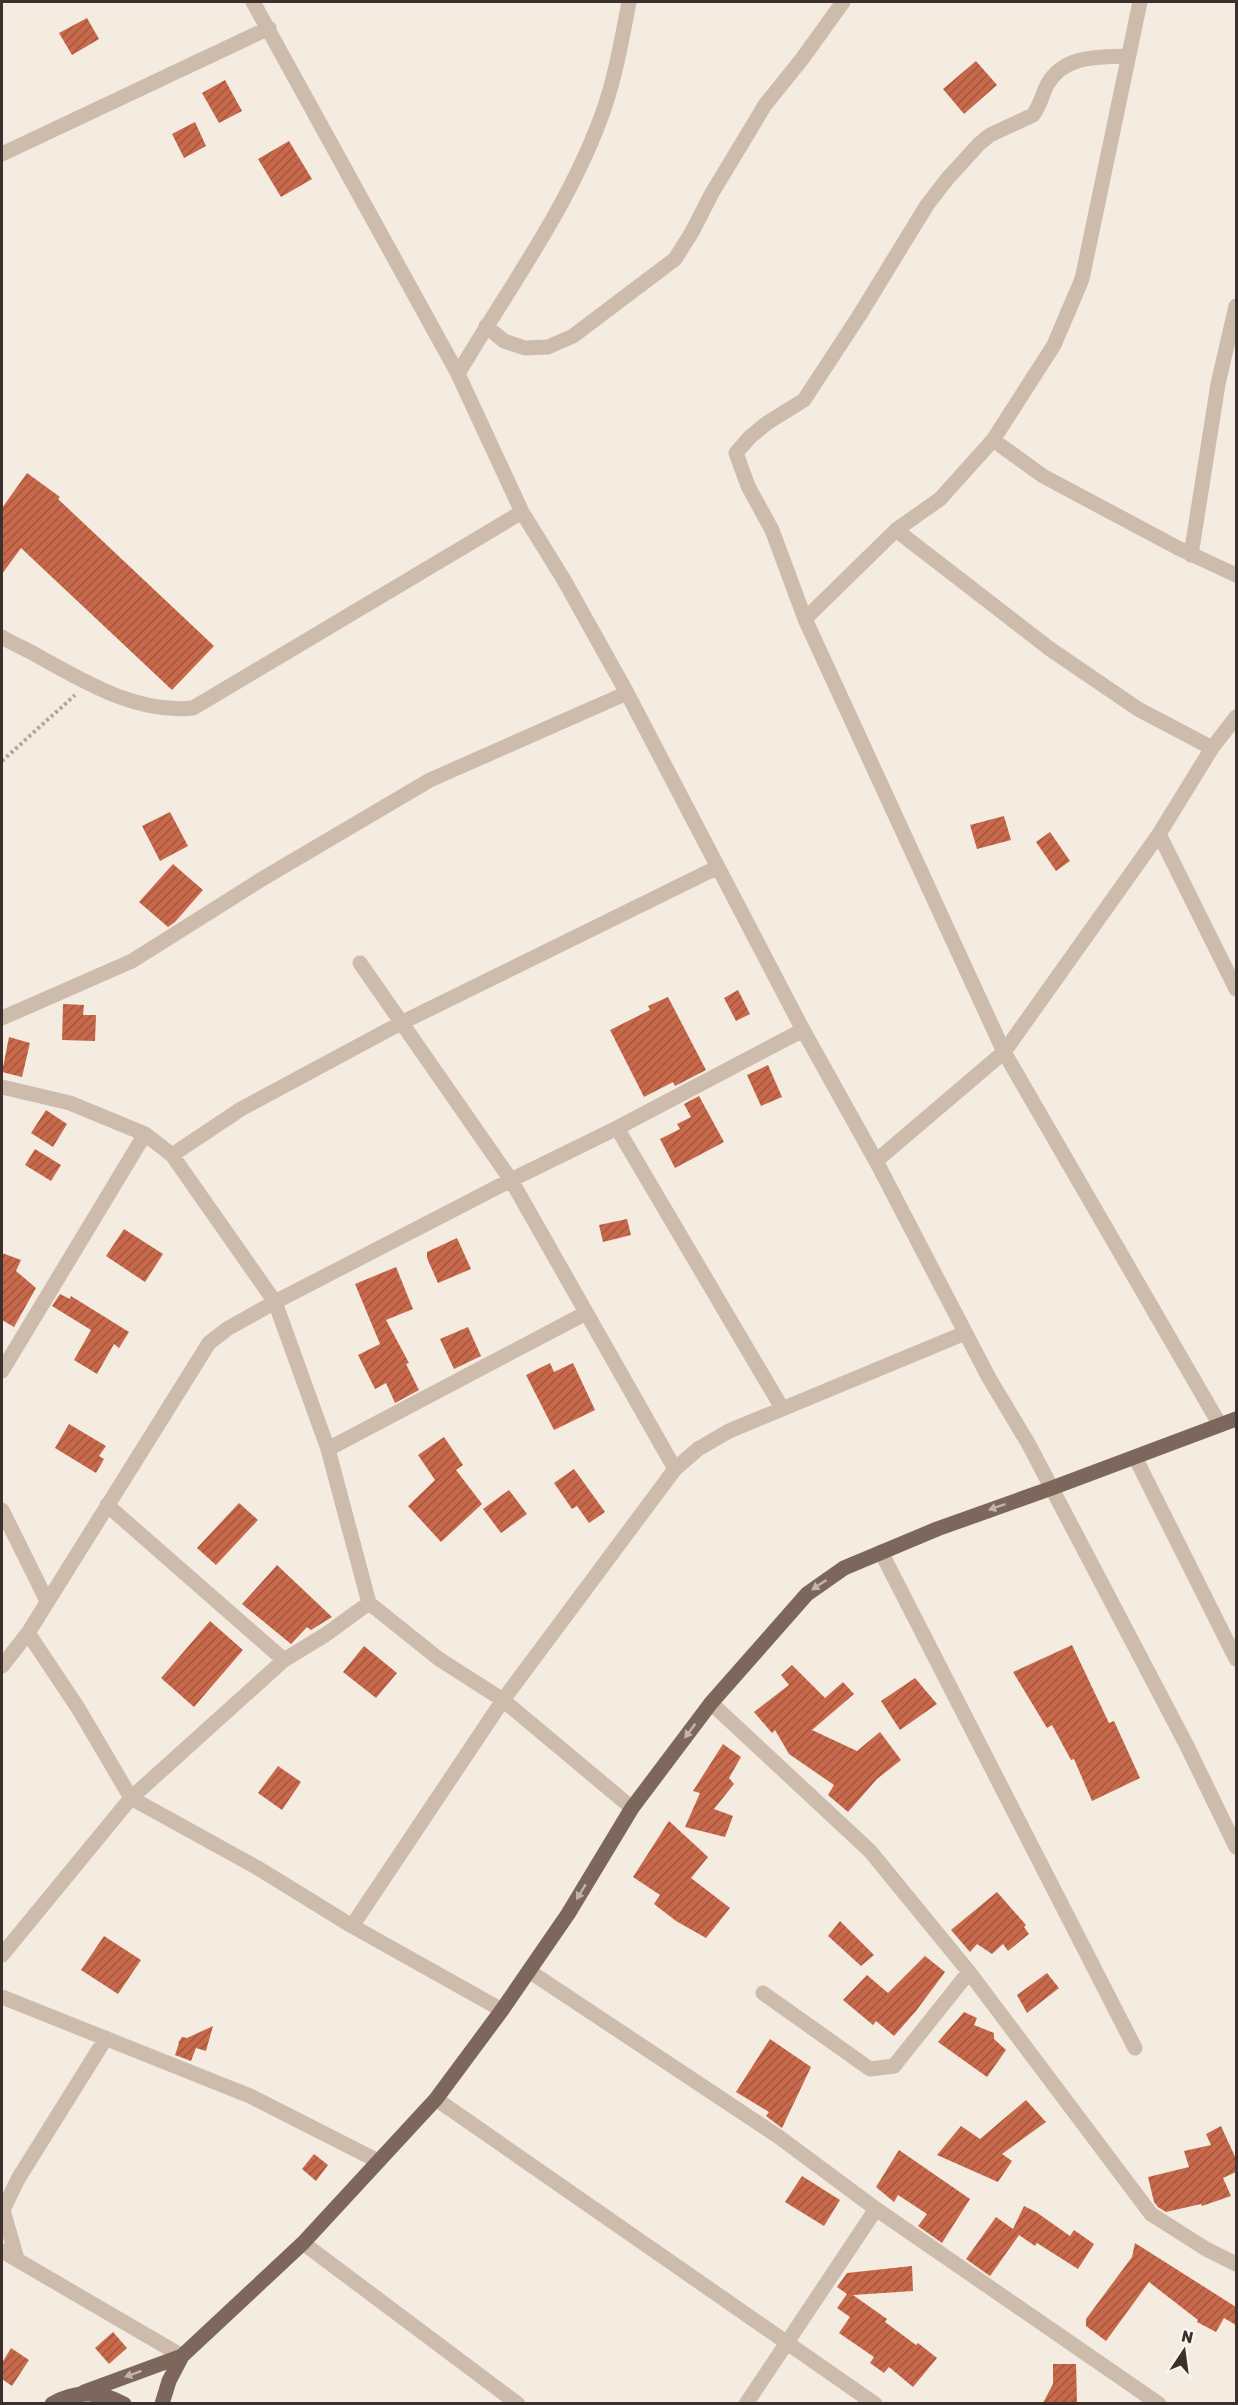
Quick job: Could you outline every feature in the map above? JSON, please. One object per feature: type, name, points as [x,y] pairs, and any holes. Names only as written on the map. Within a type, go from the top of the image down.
[{"type":"main road","points":[[162,2403],[169,2380],[182,2356],[303,2243],[436,2100],[568,1914],[633,1808],[711,1703],[807,1593],[844,1568],[936,1528],[1052,1488],[1236,1419]]},
{"type":"main road","points":[[52,2403],[63,2397],[84,2392],[182,2356]]},
{"type":"main road","points":[[84,2392],[104,2394],[124,2403]]},
{"type":"street","points":[[253,2],[458,374],[522,512],[564,580],[627,693],[803,1030],[876,1161],[965,1333],[1052,1488],[1186,1744],[1236,1847]]},
{"type":"street","points":[[458,374],[529,259],[584,157],[615,74],[629,2]]},
{"type":"street","points":[[486,326],[504,341],[514,345],[525,348],[548,347],[573,336],[675,259],[765,105],[843,2]]},
{"type":"street","points":[[805,619],[896,531],[940,498],[993,440],[1054,345],[1083,279],[1140,2]]},
{"type":"street","points":[[2,154],[269,28]]},
{"type":"street","points":[[1128,56],[1087,57],[1061,67],[1053,76],[1038,110],[1033,115],[990,135],[978,144],[927,205],[804,400],[767,423],[736,453],[748,486],[772,530],[805,619],[1004,1052],[1220,1425]]},
{"type":"street","points":[[1191,555],[1218,384],[1236,306]]},
{"type":"street","points":[[993,440],[1044,476],[1191,555],[1236,575]]},
{"type":"street","points":[[2,637],[88,684],[149,707],[172,710],[193,708],[522,512]]},
{"type":"street","points":[[896,531],[1050,649],[1138,709],[1212,748]]},
{"type":"street","points":[[2,1018],[132,961],[262,879],[430,780],[627,693]]},
{"type":"street","points":[[876,1161],[1004,1052],[1159,834],[1212,748],[1236,717]]},
{"type":"street","points":[[1159,834],[1236,988]]},
{"type":"street","points":[[172,1155],[241,1109],[401,1023],[718,867]]},
{"type":"street","points":[[360,963],[511,1180],[675,1469]]},
{"type":"street","points":[[2,1666],[28,1633],[208,1343],[227,1329],[275,1302],[617,1128],[803,1030]]},
{"type":"street","points":[[2,1087],[70,1103],[145,1134],[172,1155],[275,1302],[328,1449],[369,1603],[440,1659],[503,1700],[633,1808]]},
{"type":"street","points":[[617,1128],[782,1408]]},
{"type":"street","points":[[2,1371],[145,1134]]},
{"type":"street","points":[[328,1449],[586,1313]]},
{"type":"street","points":[[352,1926],[503,1700],[675,1469],[699,1449],[729,1431],[965,1333]]},
{"type":"street","points":[[1135,1457],[1236,1659]]},
{"type":"street","points":[[107,1505],[284,1660]]},
{"type":"street","points":[[2,1510],[47,1601]]},
{"type":"street","points":[[881,1552],[1135,2048]]},
{"type":"street","points":[[2,1955],[131,1798],[284,1660],[325,1635],[369,1603]]},
{"type":"street","points":[[28,1633],[78,1708],[131,1798],[502,2010]]},
{"type":"street","points":[[711,1703],[870,1851],[969,1972],[1151,2214],[1206,2249],[1236,2264]]},
{"type":"street","points":[[529,1971],[779,2137],[876,2209],[1159,2403]]},
{"type":"street","points":[[763,1993],[870,2069],[894,2066],[969,1972]]},
{"type":"street","points":[[2,1997],[250,2096],[378,2161]]},
{"type":"street","points":[[17,2259],[3,2210],[18,2179],[106,2038]]},
{"type":"street","points":[[436,2100],[875,2403]]},
{"type":"street","points":[[746,2403],[876,2209]]},
{"type":"street","points":[[303,2243],[518,2403]]},
{"type":"street","points":[[2,2251],[182,2356]]},
{"type":"path","points":[[2,761],[88,684]]},
{"type":"building","points":[[87,18],[99,39],[72,55],[59,33]]},
{"type":"building","points":[[976,61],[997,85],[964,114],[943,89]]},
{"type":"building","points":[[225,80],[242,111],[219,123],[202,93]]},
{"type":"building","points":[[195,122],[206,146],[184,158],[172,134]]},
{"type":"building","points":[[289,141],[312,179],[281,197],[258,159]]},
{"type":"building","points":[[27,473],[60,497],[58,499],[214,646],[172,690],[21,548],[2,574],[2,508]]},
{"type":"building","points":[[170,812],[188,846],[160,861],[142,826]]},
{"type":"building","points":[[1004,816],[1011,840],[977,849],[970,825]]},
{"type":"building","points":[[1050,832],[1070,861],[1056,871],[1036,842]]},
{"type":"building","points":[[173,864],[203,890],[168,927],[139,902]]},
{"type":"building","points":[[738,990],[750,1014],[736,1021],[724,998]]},
{"type":"building","points":[[668,997],[706,1070],[675,1086],[673,1082],[644,1097],[610,1030],[650,1010],[648,1006]]},
{"type":"building","points":[[63,1004],[84,1005],[83,1015],[96,1015],[95,1041],[62,1040]]},
{"type":"building","points":[[9,1037],[30,1043],[22,1077],[2,1072]]},
{"type":"building","points":[[768,1065],[782,1097],[761,1106],[747,1075]]},
{"type":"building","points":[[699,1096],[724,1142],[675,1168],[660,1139],[680,1129],[677,1124],[691,1117],[684,1104]]},
{"type":"building","points":[[46,1110],[67,1124],[53,1147],[31,1133]]},
{"type":"building","points":[[35,1149],[61,1165],[51,1181],[25,1165]]},
{"type":"building","points":[[627,1219],[631,1235],[603,1242],[599,1225]]},
{"type":"building","points":[[124,1229],[163,1254],[145,1282],[106,1256]]},
{"type":"building","points":[[457,1238],[471,1269],[438,1283],[427,1258],[427,1252]]},
{"type":"building","points":[[2,1253],[21,1260],[16,1271],[36,1288],[14,1327],[2,1320]]},
{"type":"building","points":[[396,1267],[413,1309],[386,1320],[409,1363],[406,1364],[419,1390],[395,1403],[386,1383],[375,1389],[358,1355],[380,1344],[355,1284]]},
{"type":"building","points":[[60,1294],[70,1299],[71,1296],[129,1332],[119,1348],[114,1344],[97,1374],[74,1360],[91,1330],[52,1306]]},
{"type":"building","points":[[468,1327],[481,1356],[454,1369],[440,1339]]},
{"type":"building","points":[[550,1363],[554,1372],[573,1363],[595,1410],[554,1430],[526,1375]]},
{"type":"building","points":[[69,1424],[106,1446],[99,1456],[104,1459],[96,1473],[55,1448]]},
{"type":"building","points":[[444,1437],[463,1465],[456,1470],[482,1504],[441,1542],[408,1506],[435,1480],[418,1455]]},
{"type":"building","points":[[574,1469],[605,1512],[589,1523],[577,1506],[572,1509],[554,1483]]},
{"type":"building","points":[[509,1490],[527,1514],[501,1533],[483,1509]]},
{"type":"building","points":[[239,1503],[258,1520],[216,1565],[197,1548]]},
{"type":"building","points":[[277,1565],[332,1617],[311,1630],[307,1627],[291,1644],[242,1604]]},
{"type":"building","points":[[210,1621],[243,1650],[194,1707],[161,1678]]},
{"type":"building","points":[[1072,1645],[1109,1723],[1114,1721],[1140,1778],[1092,1801],[1074,1759],[1071,1760],[1052,1725],[1047,1728],[1013,1672]]},
{"type":"building","points":[[364,1646],[397,1673],[376,1698],[343,1672]]},
{"type":"building","points":[[792,1665],[825,1698],[843,1682],[854,1694],[812,1730],[857,1751],[880,1732],[901,1760],[877,1779],[848,1812],[828,1795],[834,1785],[789,1754],[775,1730],[772,1733],[754,1712],[789,1685],[781,1675]]},
{"type":"building","points":[[915,1678],[937,1704],[900,1730],[881,1701]]},
{"type":"building","points":[[723,1744],[741,1757],[729,1778],[734,1784],[714,1809],[733,1816],[725,1837],[685,1827],[700,1793],[693,1791]]},
{"type":"building","points":[[278,1766],[301,1782],[282,1810],[258,1793]]},
{"type":"building","points":[[669,1821],[708,1857],[691,1878],[730,1908],[706,1938],[676,1921],[654,1904],[660,1895],[633,1877]]},
{"type":"building","points":[[997,1892],[1026,1925],[1024,1927],[1029,1934],[1008,1951],[1003,1944],[992,1954],[977,1944],[970,1952],[951,1930]]},
{"type":"building","points":[[840,1921],[874,1955],[861,1966],[828,1936]]},
{"type":"building","points":[[104,1936],[141,1960],[118,1994],[81,1970]]},
{"type":"building","points":[[925,1956],[945,1972],[894,2036],[876,2021],[873,2025],[843,2000],[867,1975],[888,1993]]},
{"type":"building","points":[[1047,1973],[1059,1988],[1027,2013],[1017,1995]]},
{"type":"building","points":[[964,2012],[977,2018],[974,2025],[994,2033],[994,2039],[1006,2050],[987,2077],[938,2042]]},
{"type":"building","points":[[213,2026],[206,2051],[196,2048],[191,2061],[175,2055],[182,2037],[187,2038]]},
{"type":"building","points":[[770,2039],[811,2067],[782,2128],[766,2116],[769,2112],[736,2092]]},
{"type":"building","points":[[1026,2100],[1046,2122],[1002,2154],[1012,2161],[998,2182],[937,2155],[961,2126],[980,2139]]},
{"type":"building","points":[[1221,2126],[1236,2159],[1236,2172],[1223,2178],[1231,2196],[1202,2206],[1201,2204],[1166,2212],[1158,2207],[1154,2202],[1148,2177],[1189,2167],[1184,2151],[1211,2145],[1206,2134]]},
{"type":"building","points":[[899,2150],[970,2199],[942,2243],[918,2226],[927,2214],[898,2195],[894,2202],[876,2187]]},
{"type":"building","points":[[314,2154],[328,2165],[316,2181],[302,2169]]},
{"type":"building","points":[[802,2176],[840,2200],[824,2226],[785,2202]]},
{"type":"building","points":[[1024,2206],[1070,2236],[1074,2230],[1094,2244],[1078,2269],[1037,2243],[1035,2246],[1019,2235],[990,2276],[966,2259],[996,2217],[1013,2229]]},
{"type":"building","points":[[1135,2243],[1236,2307],[1236,2325],[1224,2318],[1216,2332],[1197,2322],[1198,2320],[1149,2282],[1106,2341],[1086,2326],[1086,2319],[1132,2257]]},
{"type":"building","points":[[912,2266],[913,2291],[853,2295],[887,2319],[885,2322],[937,2358],[913,2387],[889,2367],[884,2373],[870,2363],[874,2357],[839,2333],[850,2317],[837,2308],[847,2294],[837,2287],[847,2273]]},
{"type":"building","points":[[113,2332],[127,2348],[109,2364],[95,2348]]},
{"type":"building","points":[[11,2348],[29,2360],[12,2386],[2,2379],[2,2363]]},
{"type":"building","points":[[1053,2364],[1076,2364],[1077,2403],[1043,2403],[1053,2384]]}]
